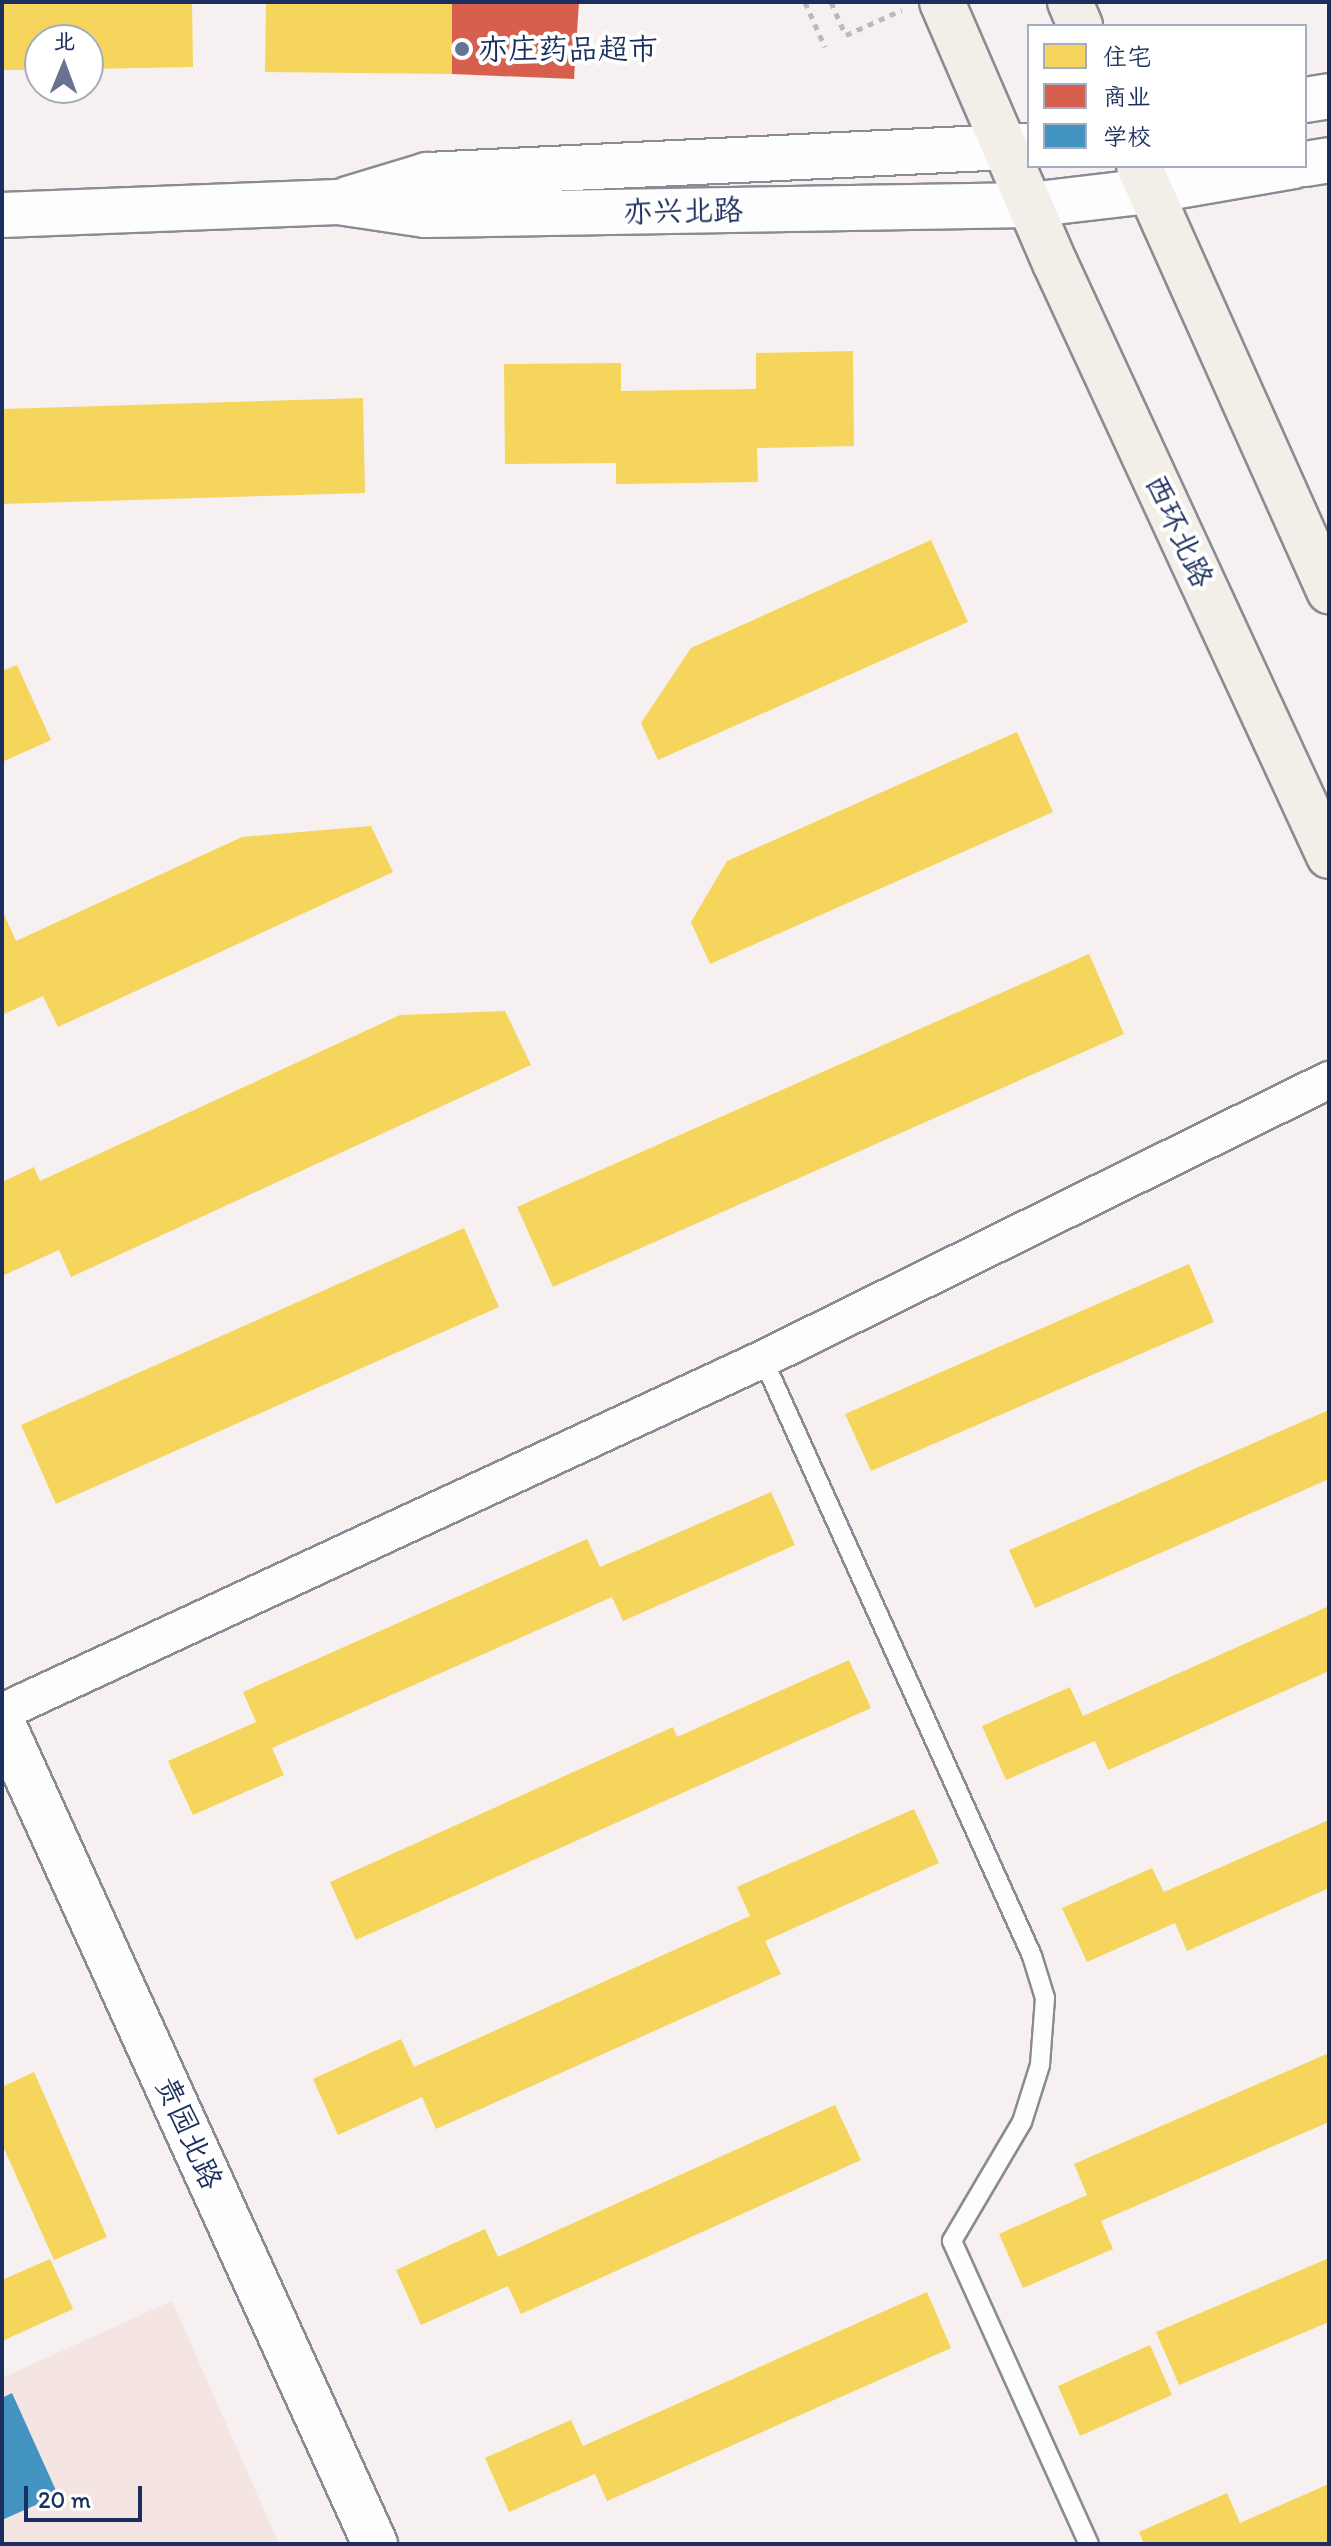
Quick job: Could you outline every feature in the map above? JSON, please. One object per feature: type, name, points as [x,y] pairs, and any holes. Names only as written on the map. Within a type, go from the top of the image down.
[{"type":"main road","points":[[1070,2],[1079,24]]},
{"type":"main road","name":"西环北路","points":[[926,5],[1019,148],[1029,205],[1329,856]]},
{"type":"main road","points":[[1144,179],[1329,591]]},
{"type":"street","points":[[1307,100],[1329,96]]},
{"type":"street","name":"亦兴北路","points":[[338,202],[427,175],[1019,148]]},
{"type":"street","points":[[1307,164],[1329,160]]},
{"type":"street","name":"亦兴北路","points":[[2,215],[338,202],[425,215],[1029,205],[1144,179],[1271,168]]},
{"type":"street","points":[[2,1712],[763,1359],[1329,1080]]},
{"type":"street","name":"贵园北路","points":[[2,1722],[375,2544]]},
{"type":"lane","points":[[763,1359],[1032,1956],[1045,1998],[1040,2065],[1022,2122],[952,2241],[1089,2544]]},
{"type":"path","points":[[805,2],[825,47]]},
{"type":"path","points":[[831,2],[846,35],[926,5]]},
{"type":"shaded area","points":[[172,2301],[279,2544],[2,2544],[2,2378]]},
{"type":"building: 住宅","points":[[2,2],[192,2],[193,67],[104,69],[104,24],[24,24],[24,70],[2,70]]},
{"type":"building: 住宅","points":[[266,2],[452,2],[452,74],[265,72]]},
{"type":"building: 住宅","points":[[853,351],[854,446],[757,448],[758,482],[616,484],[616,463],[505,464],[504,364],[621,363],[621,391],[756,389],[756,353]]},
{"type":"building: 住宅","points":[[363,398],[365,493],[2,504],[2,409]]},
{"type":"building: 住宅","points":[[931,540],[968,622],[658,760],[641,723],[691,648]]},
{"type":"building: 住宅","points":[[17,665],[51,740],[2,762],[2,671]]},
{"type":"building: 住宅","points":[[1017,732],[1053,812],[710,964],[691,922],[727,861]]},
{"type":"building: 住宅","points":[[371,826],[393,872],[58,1027],[43,996],[2,1015],[2,910],[16,941],[242,837]]},
{"type":"building: 住宅","points":[[1089,954],[1124,1034],[553,1287],[517,1207]]},
{"type":"building: 住宅","points":[[505,1011],[531,1065],[71,1277],[59,1250],[2,1276],[2,1182],[34,1167],[40,1181],[400,1015]]},
{"type":"building: 住宅","points":[[464,1228],[499,1307],[56,1504],[21,1425]]},
{"type":"building: 住宅","points":[[1189,1264],[1214,1322],[871,1471],[845,1414]]},
{"type":"building: 住宅","points":[[1329,1410],[1329,1479],[1035,1608],[1009,1550]]},
{"type":"building: 住宅","points":[[771,1492],[795,1545],[623,1621],[612,1597],[272,1748],[284,1775],[193,1815],[168,1761],[256,1722],[243,1692],[587,1539],[600,1567]]},
{"type":"building: 住宅","points":[[1329,1606],[1329,1671],[1108,1770],[1095,1741],[1006,1780],[982,1726],[1070,1687],[1083,1716]]},
{"type":"building: 住宅","points":[[849,1660],[871,1708],[356,1940],[330,1882],[673,1727],[677,1737]]},
{"type":"building: 住宅","points":[[914,1809],[939,1863],[765,1941],[781,1974],[436,2129],[422,2097],[338,2135],[313,2079],[401,2039],[414,2067],[750,1916],[737,1887]]},
{"type":"building: 住宅","points":[[1329,1820],[1329,1888],[1187,1951],[1175,1923],[1087,1962],[1062,1908],[1152,1868],[1164,1892]]},
{"type":"building: 住宅","points":[[1329,2053],[1329,2122],[1101,2221],[1113,2249],[1023,2288],[999,2234],[1087,2195],[1074,2164]]},
{"type":"building: 住宅","points":[[34,2072],[107,2237],[54,2260],[2,2144],[2,2087]]},
{"type":"building: 住宅","points":[[835,2105],[861,2160],[521,2314],[508,2286],[421,2325],[396,2270],[485,2229],[498,2257]]},
{"type":"building: 住宅","points":[[1329,2258],[1329,2322],[1179,2385],[1156,2332]]},
{"type":"building: 住宅","points":[[50,2259],[73,2309],[2,2341],[2,2280]]},
{"type":"building: 住宅","points":[[927,2292],[951,2348],[607,2501],[595,2474],[509,2512],[485,2458],[571,2420],[583,2446]]},
{"type":"building: 住宅","points":[[1150,2345],[1172,2395],[1080,2436],[1058,2386]]},
{"type":"building: 住宅","points":[[1329,2484],[1329,2544],[1144,2544],[1139,2532],[1227,2493],[1240,2523]]},
{"type":"building: 商业","points":[[452,2],[579,2],[574,79],[452,74]]},
{"type":"building: 学校","points":[[12,2393],[58,2495],[2,2520],[2,2398]]},
{"type":"place","name":"亦庄药品超市","points":[[462,49]]}]
